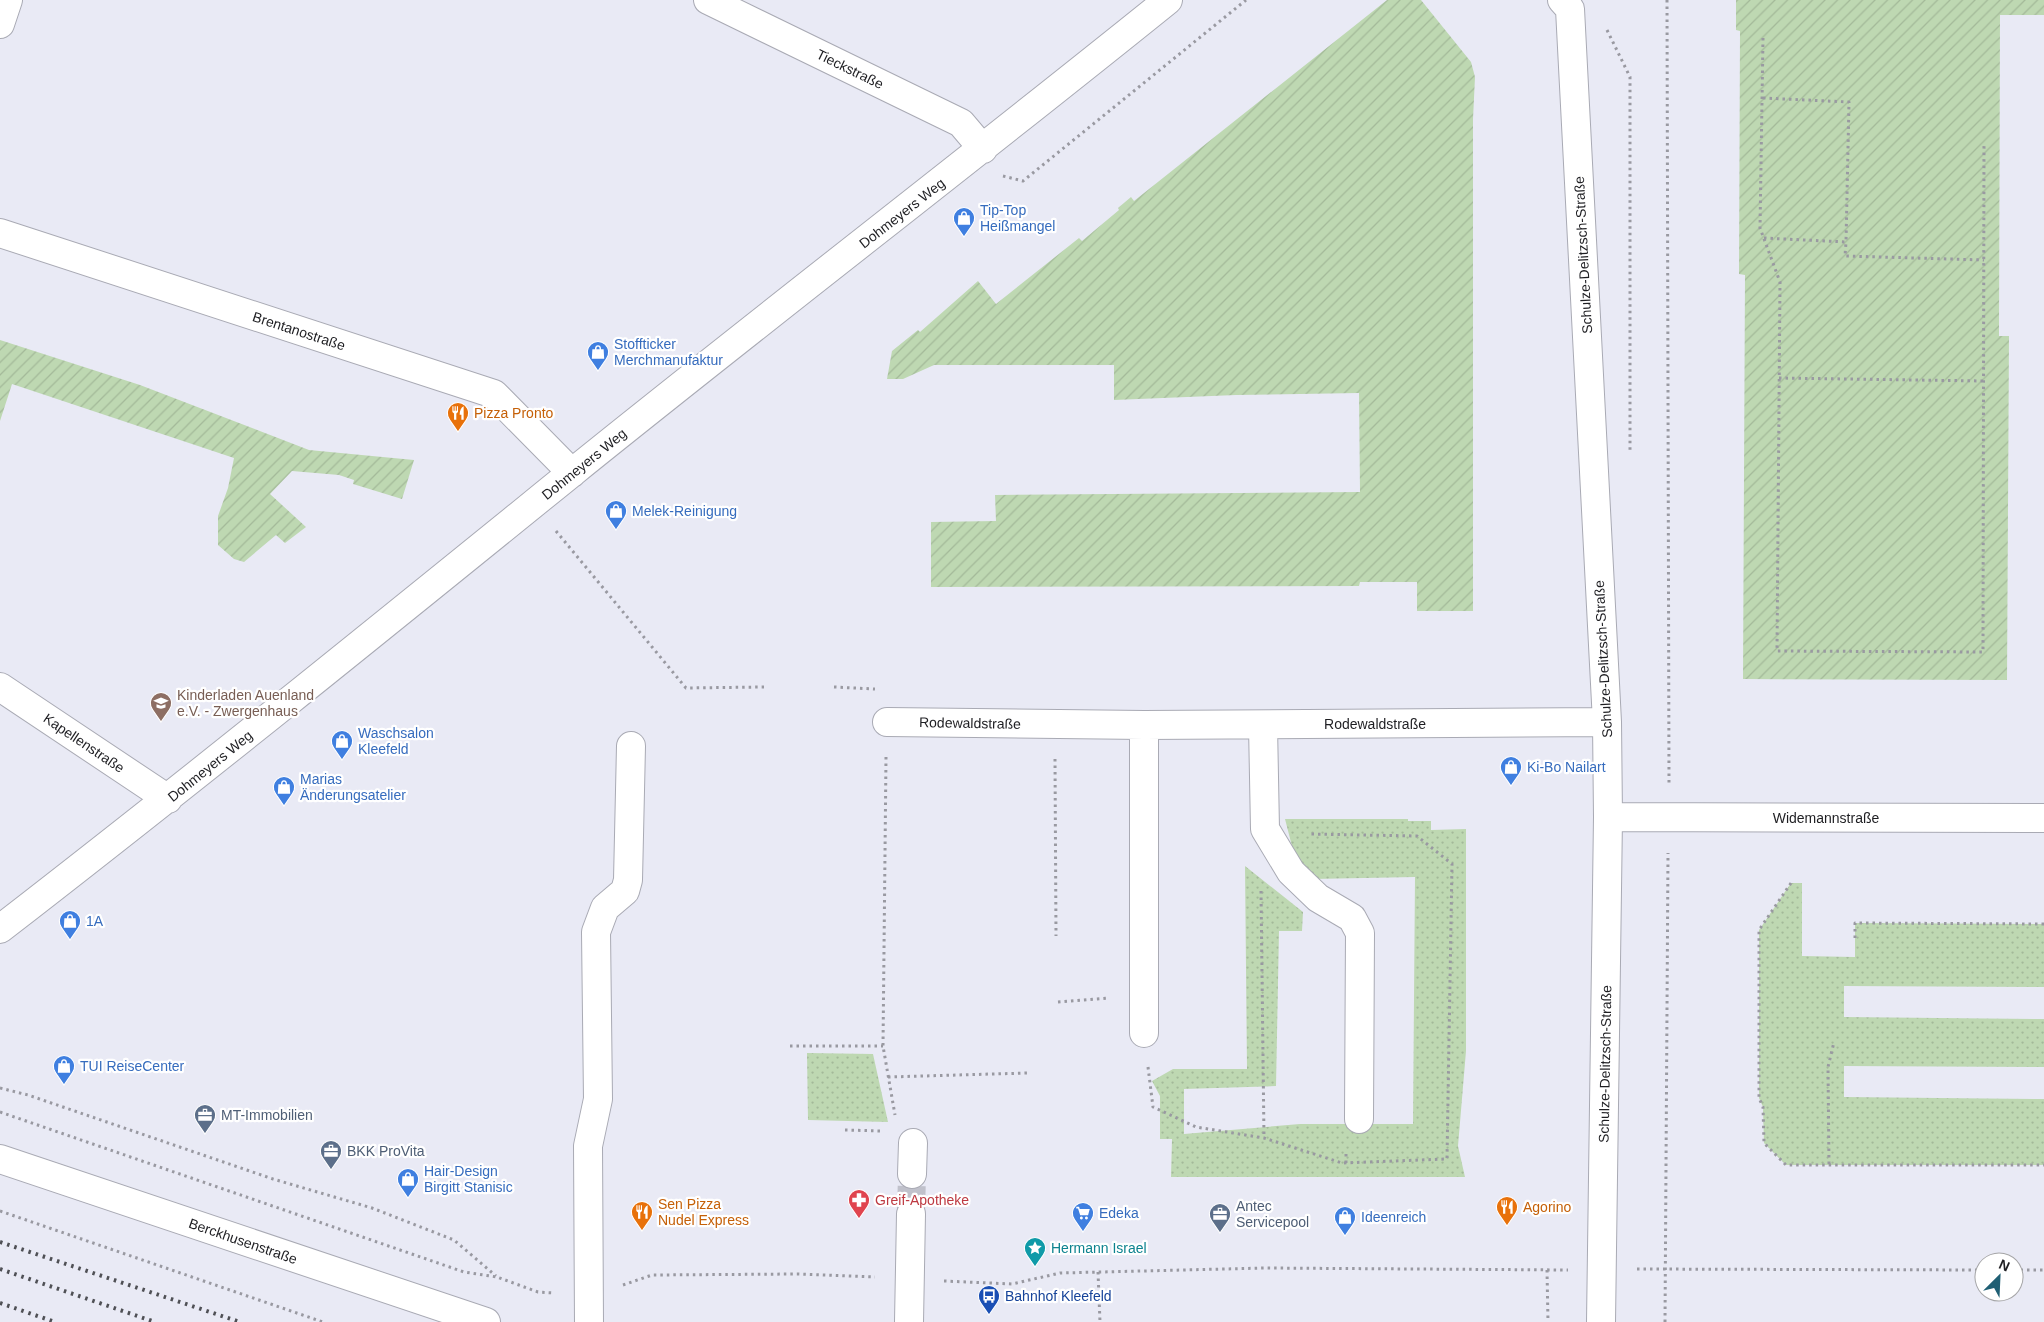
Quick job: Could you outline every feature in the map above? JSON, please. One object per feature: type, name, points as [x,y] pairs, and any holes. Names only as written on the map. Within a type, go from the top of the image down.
[{"type":"street","points":[[0,24],[8,0]]},
{"type":"street","name":"Tieckstraße","points":[[708,0],[961,123],[983,149]]},
{"type":"street","name":"Dohmeyers Weg","points":[[0,929],[168,799],[535,504],[572,472],[983,149],[1168,0]]},
{"type":"street","name":"Schulze-Delitzsch-Straße","points":[[1569,3],[1607,722],[1608,817],[1601,1322]]},
{"type":"street","name":"Brentanostraße","points":[[0,233],[494,394],[572,472]]},
{"type":"street","name":"Kapellenstraße","points":[[0,687],[168,799]]},
{"type":"street","name":"Rodewaldstraße","points":[[887,722],[1263,725],[1607,722]]},
{"type":"street","points":[[1144,725],[1144,1033]]},
{"type":"street","points":[[1263,725],[1265,828],[1291,872],[1318,898],[1352,918],[1360,933],[1359,1119]]},
{"type":"street","points":[[589,1309],[588,1146],[598,1099],[596,932],[600,918],[606,908],[625,891],[628,880],[631,746]]},
{"type":"street","name":"Widemannstraße","points":[[1608,817],[2044,818]]},
{"type":"street","points":[[905,1134],[912,1174]]},
{"type":"street","name":"Berckhusenstraße","points":[[0,1159],[486,1322]]},
{"type":"street","points":[[909,1322],[911,1214]]},
{"type":"path","points":[[983,149],[1003,176],[1022,181],[1246,0]]},
{"type":"path","points":[[1665,1322],[1669,818],[1667,0]]},
{"type":"path","points":[[1763,38],[1760,228],[1780,282],[1778,651],[1983,652],[1984,144]]},
{"type":"path","points":[[1762,98],[1849,102],[1845,256],[1984,260]]},
{"type":"path","points":[[1764,238],[1846,242]]},
{"type":"path","points":[[1779,378],[1984,381]]},
{"type":"path","points":[[535,504],[686,688],[764,687]]},
{"type":"path","points":[[887,722],[883,1046],[888,1077],[905,1134]]},
{"type":"path","points":[[1054,724],[1056,936]]},
{"type":"path","points":[[1144,1033],[1153,1107],[1196,1127],[1264,1138],[1342,1163],[1447,1159],[1452,864],[1417,836],[1268,833]]},
{"type":"path","points":[[1791,883],[1759,930],[1759,1098],[1763,1106],[1764,1143],[1786,1165],[2044,1165]]},
{"type":"path","points":[[1261,889],[1264,1138]]},
{"type":"path","points":[[1855,938],[1855,923],[2044,924]]},
{"type":"path","points":[[1058,1002],[1144,996]]},
{"type":"path","points":[[1829,1164],[1828,1067],[1834,1042]]},
{"type":"path","points":[[790,1046],[883,1046]]},
{"type":"path","points":[[888,1077],[1027,1073]]},
{"type":"path","points":[[0,1088],[37,1098],[273,1179],[372,1208],[454,1240],[497,1277]]},
{"type":"path","points":[[0,1112],[464,1272],[497,1277],[589,1309],[652,1275],[797,1274],[1012,1284],[1060,1273],[1265,1268],[1974,1270]]},
{"type":"path","points":[[845,1130],[889,1131]]},
{"type":"path","points":[[0,1211],[323,1322]]},
{"type":"path","points":[[1547,1270],[1548,1322]]},
{"type":"path","points":[[2024,1270],[2044,1270]]},
{"type":"path","points":[[1098,1272],[1100,1322]]},
{"type":"green space","points":[[1387,0],[1421,0],[1471,62],[1475,77],[1473,119],[1473,611],[1417,611],[1417,582],[1360,582],[1359,586],[931,587],[931,522],[996,521],[995,495],[1360,492],[1359,393],[1236,395],[1114,400],[1114,365],[934,365],[903,379],[887,379],[892,351],[918,330],[920,332],[978,281],[996,304],[1079,238],[1082,241],[1119,210],[1118,208],[1131,197],[1134,201]]},
{"type":"green space","points":[[1736,0],[2044,0],[2044,15],[2000,15],[1999,336],[2009,336],[2007,680],[1743,679],[1745,275],[1739,274],[1740,31],[1736,30]]},
{"type":"green space","points":[[0,340],[140,385],[309,450],[414,460],[402,499],[353,484],[354,480],[339,475],[292,471],[270,494],[306,527],[285,543],[276,535],[244,562],[234,559],[218,545],[218,516],[228,488],[234,458],[12,384],[0,421]]},
{"type":"green space","points":[[1285,819],[1408,819],[1408,821],[1431,821],[1431,830],[1466,829],[1466,1051],[1458,1146],[1465,1177],[1171,1177],[1172,1139],[1160,1139],[1160,1096],[1152,1081],[1173,1069],[1247,1069],[1245,866],[1303,912],[1302,931],[1279,931],[1276,1086],[1184,1089],[1184,1134],[1300,1124],[1413,1124],[1415,877],[1313,879],[1294,854]]},
{"type":"green space","points":[[1791,883],[1802,883],[1802,956],[1855,957],[1855,923],[2044,924],[2044,987],[1844,986],[1844,1017],[2044,1019],[2044,1067],[1844,1066],[1844,1097],[2044,1099],[2044,1165],[1786,1165],[1764,1143],[1763,1107],[1759,1098],[1759,930]]},
{"type":"green space","points":[[807,1053],[873,1054],[888,1122],[808,1120]]},
{"type":"tunnel","points":[[911,1214],[912,1174]]},
{"type":"railway","points":[[0,1242],[240,1322]]},
{"type":"railway","points":[[0,1269],[155,1322]]},
{"type":"railway","points":[[0,1303],[55,1322]]},
{"type":"place","name":"Tip-Top Heißmangel","points":[[964,237]]},
{"type":"place","name":"Stoffticker Merchmanufaktur","points":[[598,371]]},
{"type":"place","name":"Pizza Pronto","points":[[458,432]]},
{"type":"place","name":"Melek-Reinigung","points":[[616,530]]},
{"type":"place","name":"Kinderladen Auenland e.V. - Zwergenhaus","points":[[161,722]]},
{"type":"place","name":"Waschsalon Kleefeld","points":[[342,760]]},
{"type":"place","name":"Ki-Bo Nailart","points":[[1511,786]]},
{"type":"place","name":"Marias Änderungsatelier","points":[[284,806]]},
{"type":"place","name":"1A","points":[[70,940]]},
{"type":"place","name":"TUI ReiseCenter","points":[[64,1085]]},
{"type":"place","name":"MT-Immobilien","points":[[205,1134]]},
{"type":"place","name":"BKK ProVita","points":[[331,1170]]},
{"type":"place","name":"Hair-Design Birgitt Stanisic","points":[[408,1198]]},
{"type":"place","name":"Greif-Apotheke","points":[[859,1219]]},
{"type":"place","name":"Agorino","points":[[1507,1226]]},
{"type":"place","name":"Sen Pizza Nudel Express","points":[[642,1231]]},
{"type":"place","name":"Edeka","points":[[1083,1232]]},
{"type":"place","name":"Antec Servicepool","points":[[1220,1233]]},
{"type":"place","name":"Ideenreich","points":[[1345,1236]]},
{"type":"place","name":"Hermann Israel","points":[[1035,1267]]},
{"type":"place","name":"Bahnhof Kleefeld","points":[[989,1315]]}]
